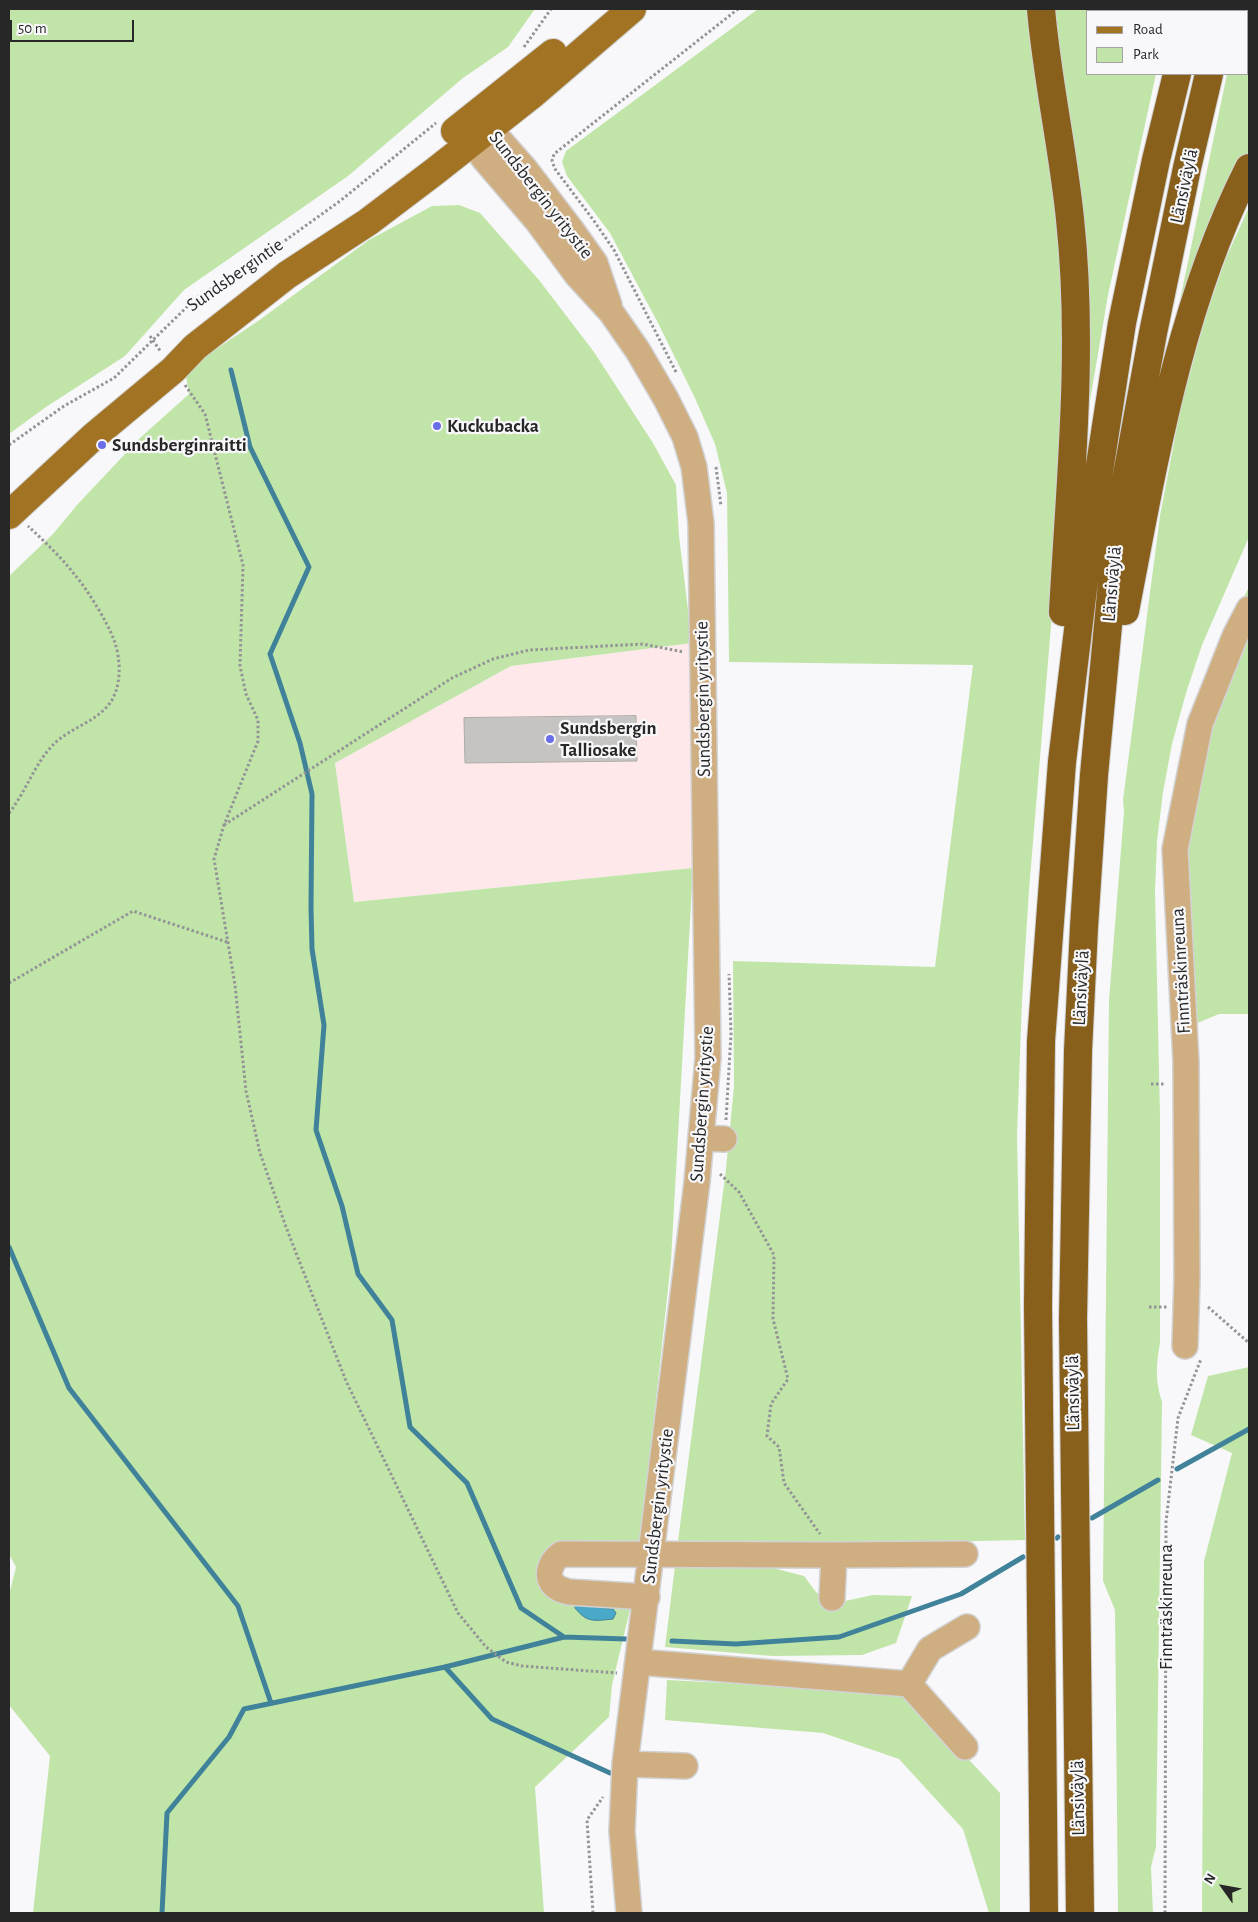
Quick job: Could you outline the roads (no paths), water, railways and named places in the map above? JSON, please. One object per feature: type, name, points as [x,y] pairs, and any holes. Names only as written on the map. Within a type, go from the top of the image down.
[{"type":"highway","points":[[1041,9],[1070,220],[1077,369],[1061,643],[1062,762]]},
{"type":"highway","name":"Länsiväylä","points":[[1044,1913],[1038,1305],[1041,1041],[1062,762],[1091,523],[1122,323],[1156,160],[1177,75]]},
{"type":"highway","name":"Länsiväylä","points":[[1080,1913],[1073,1319],[1078,1051],[1094,775],[1117,529],[1153,333],[1187,168],[1210,75]]},
{"type":"highway","points":[[1094,775],[1148,493],[1176,366],[1215,245],[1249,168]]},
{"type":"main road","name":"Sundsbergintie","points":[[10,508],[173,370],[195,347],[287,275],[368,222],[478,129],[597,18],[613,9]]},
{"type":"main road","name":"Sundsbergintie","points":[[478,129],[533,94],[632,9]]},
{"type":"street","name":"Sundsbergin yritystie","points":[[478,129],[485,160],[538,222],[577,275],[611,312],[638,351],[666,399],[685,437],[699,495],[701,523],[708,1058],[712,1138],[696,1192],[625,1764],[622,1831],[629,1913]]},
{"type":"street","name":"Finnträskinreuna","points":[[1194,1351],[1188,1277],[1186,1062],[1175,849],[1200,724],[1235,636],[1249,609]]},
{"type":"street","points":[[647,1596],[569,1592],[558,1588],[551,1582],[549,1575],[550,1567],[561,1554],[834,1556],[965,1554]]},
{"type":"street","points":[[832,1598],[834,1556]]},
{"type":"street","points":[[909,1684],[930,1650],[967,1627]]},
{"type":"street","points":[[638,1668],[909,1684],[965,1747]]},
{"type":"street","points":[[625,1764],[686,1766]]},
{"type":"water","points":[[576,1605],[613,1609],[616,1613],[613,1619],[591,1620],[579,1613],[575,1608]]},
{"type":"waterway","points":[[231,370],[250,447],[309,567],[270,654],[300,743],[312,794],[312,949],[324,1025],[316,1130],[342,1206],[358,1274],[392,1320],[410,1427],[467,1483],[521,1608],[564,1637],[626,1639]]},
{"type":"waterway","points":[[9,1247],[69,1388],[238,1606],[271,1703]]},
{"type":"waterway","points":[[1177,1469],[1249,1429]]},
{"type":"waterway","points":[[1092,1518],[1158,1480]]},
{"type":"waterway","points":[[672,1641],[736,1644],[839,1637],[961,1594],[1023,1557]]},
{"type":"waterway","points":[[162,1913],[167,1813],[229,1737],[244,1709],[445,1667],[564,1637]]},
{"type":"waterway","points":[[445,1667],[492,1719],[610,1773]]},
{"type":"place","name":"Kuckubacka","points":[[437,426]]},
{"type":"place","name":"Sundsberginraitti","points":[[102,445]]},
{"type":"place","name":"Sundsbergin Talliosake","points":[[550,739]]}]
